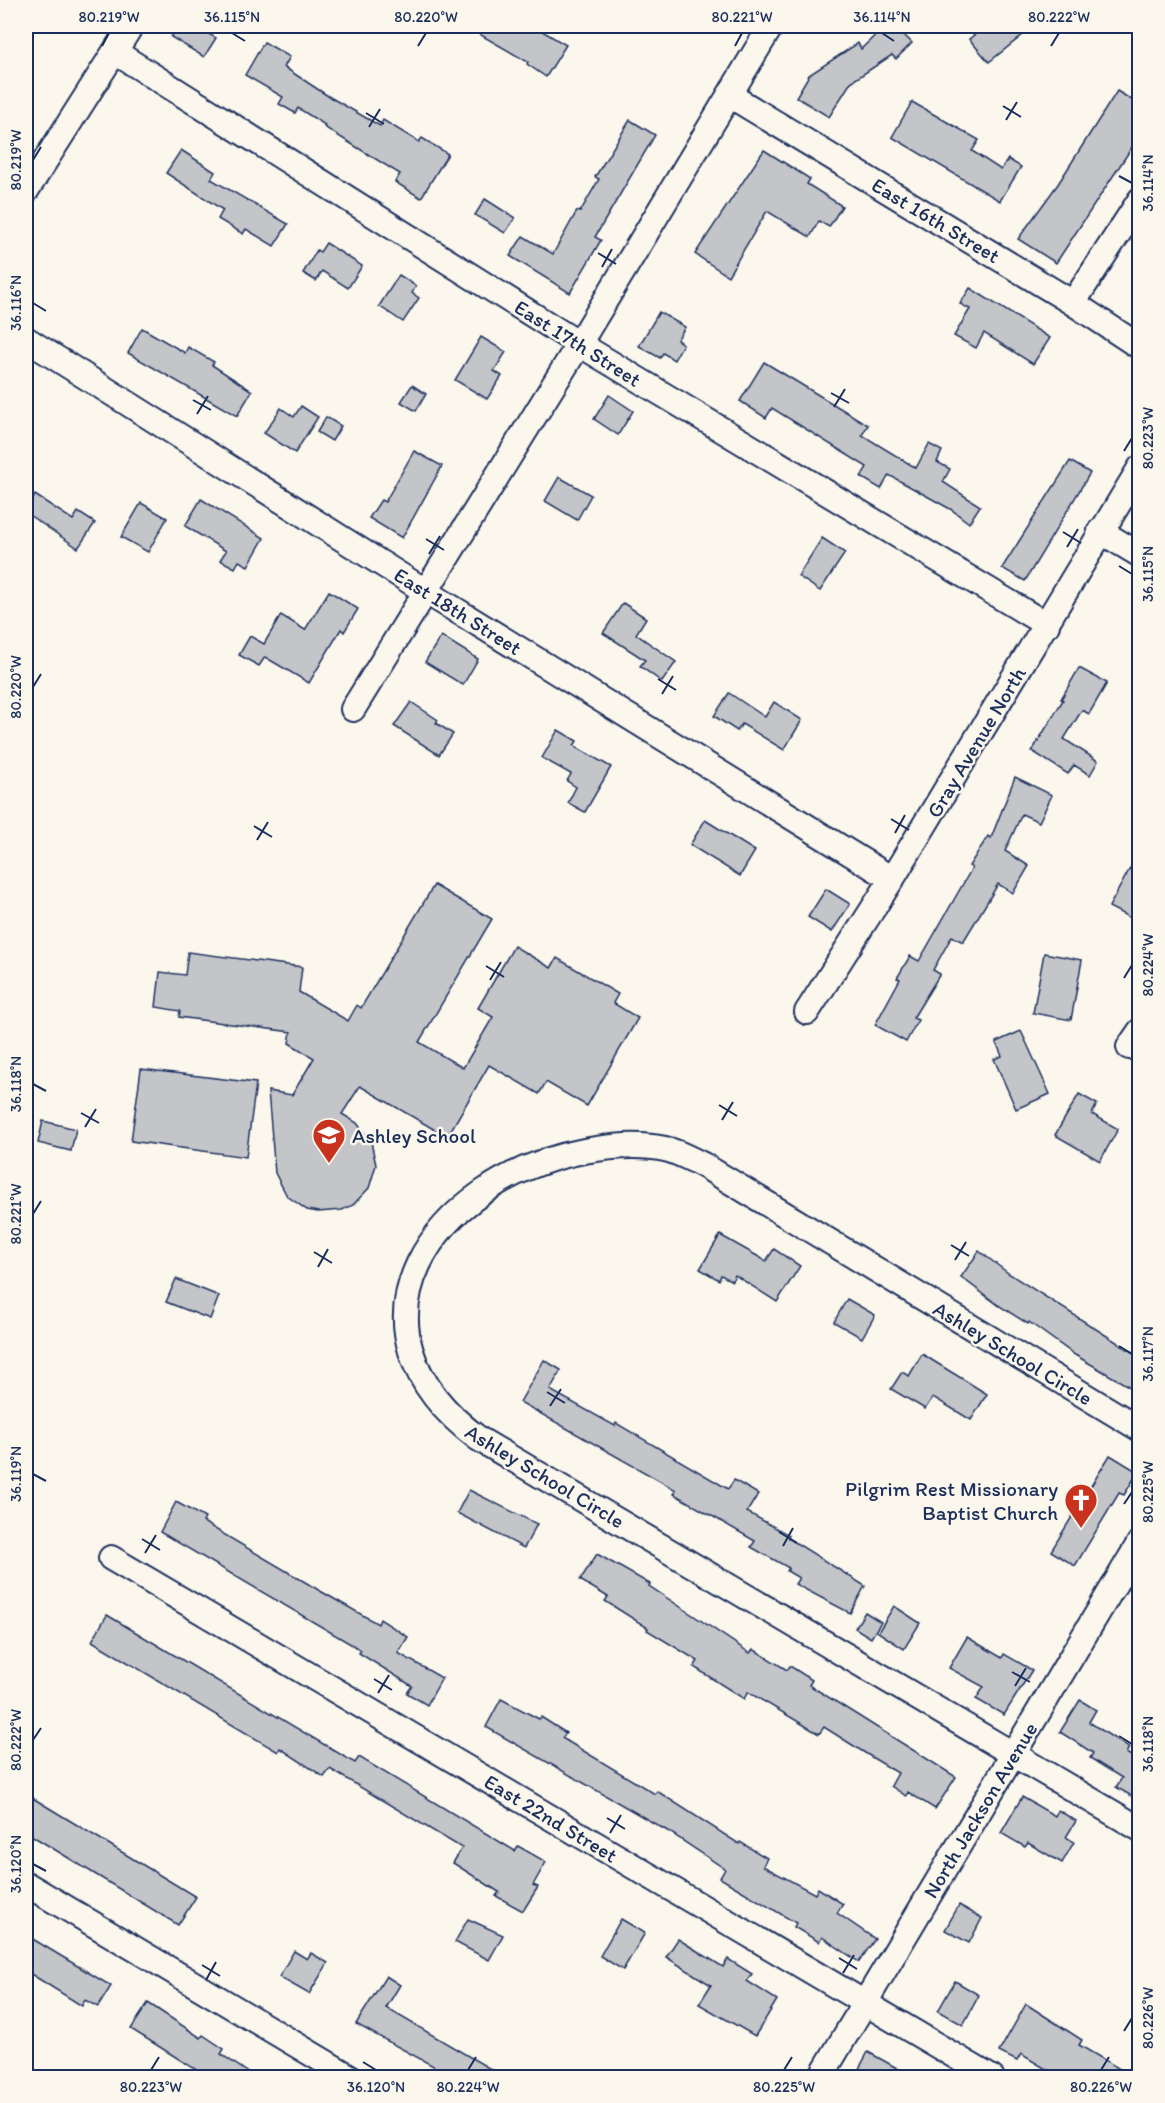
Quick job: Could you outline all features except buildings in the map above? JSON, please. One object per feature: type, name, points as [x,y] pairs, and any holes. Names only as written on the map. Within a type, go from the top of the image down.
[{"type":"street","points":[[26,191],[131,26]]},
{"type":"street","points":[[353,709],[579,345],[731,96],[771,26]]},
{"type":"street","name":"East 17th Street","points":[[115,52],[579,345],[1047,625]]},
{"type":"street","name":"East 16th Street","points":[[731,96],[1140,346]]},
{"type":"street","points":[[1073,303],[1140,200]]},
{"type":"street","name":"East 18th Street","points":[[26,339],[425,591],[892,879]]},
{"type":"street","name":"Gray Avenue North","points":[[807,1012],[892,879],[1140,468]]},
{"type":"street","points":[[1100,531],[1140,555]]},
{"type":"street","name":"Ashley School Circle","points":[[1140,1429],[703,1165],[663,1149],[635,1145],[589,1150],[525,1168],[475,1196],[446,1221],[422,1255],[406,1307],[417,1370],[441,1407],[459,1424],[593,1507],[1140,1829]]},
{"type":"street","name":"North Jackson Avenue","points":[[820,2078],[1140,1542]]},
{"type":"street","name":"East 22nd Street","points":[[111,1558],[992,2078]]},
{"type":"street","points":[[26,1884],[352,2078]]},
{"type":"place","name":"Ashley School","points":[[329,1164]]},
{"type":"place","name":"Pilgrim Rest Missionary Baptist Church","points":[[1081,1529]]}]
